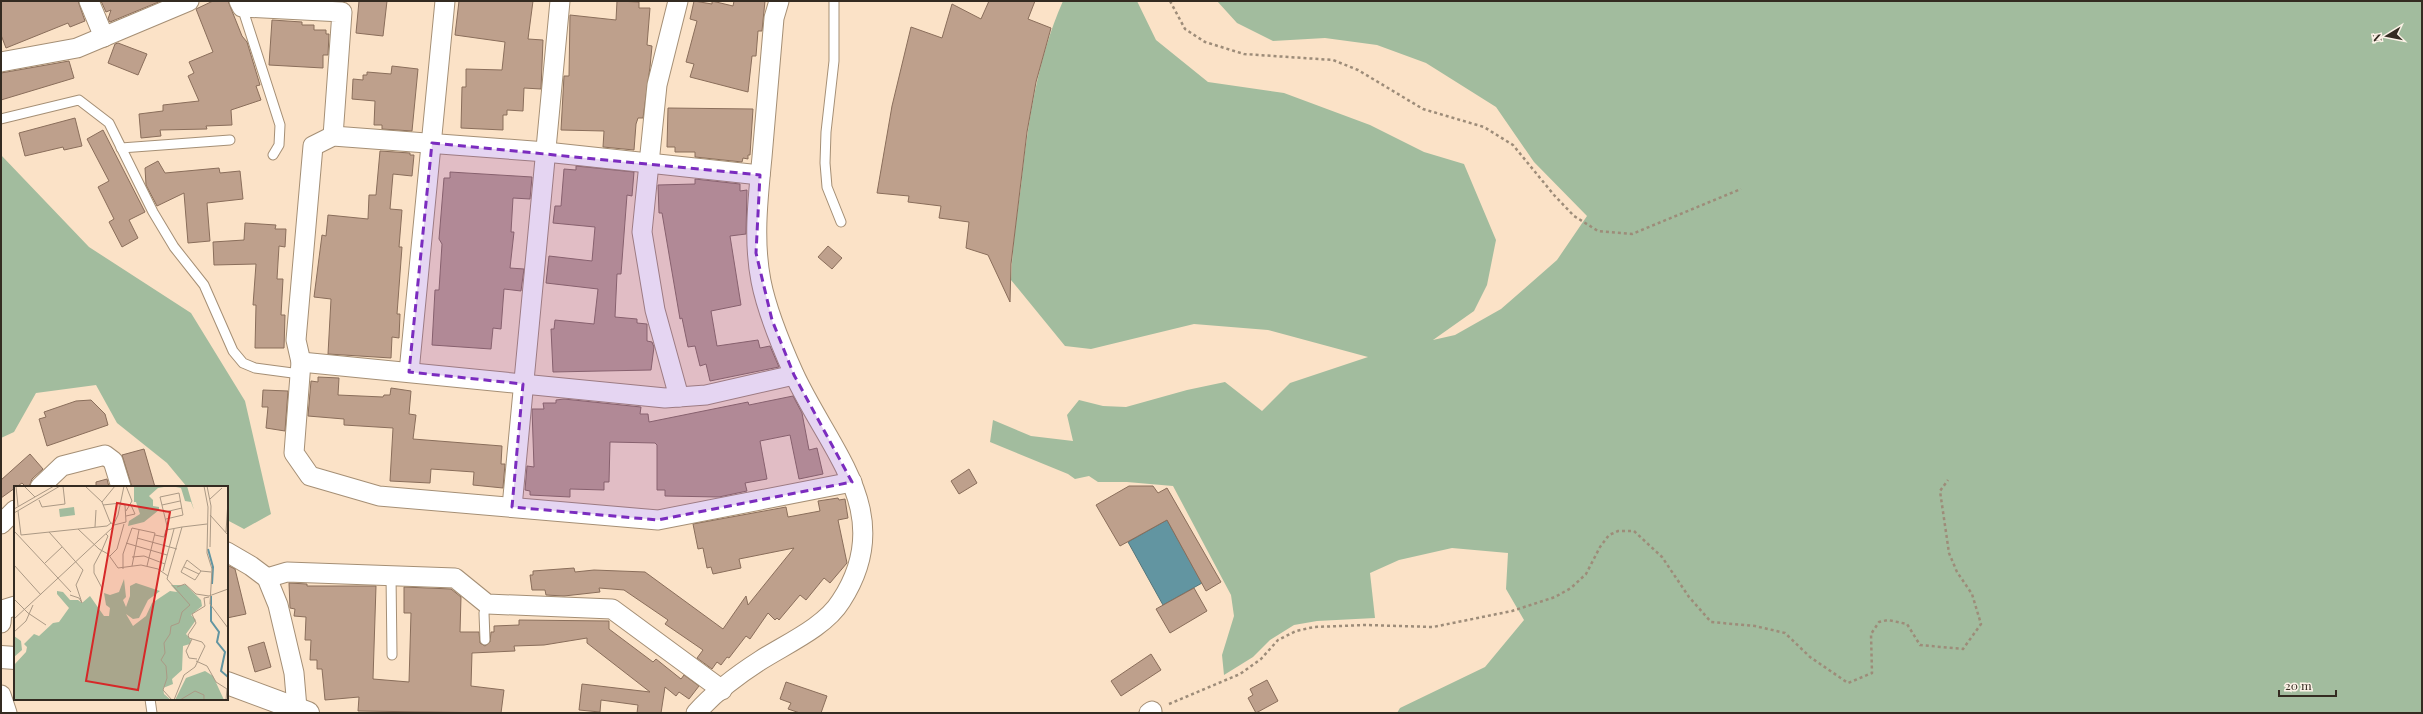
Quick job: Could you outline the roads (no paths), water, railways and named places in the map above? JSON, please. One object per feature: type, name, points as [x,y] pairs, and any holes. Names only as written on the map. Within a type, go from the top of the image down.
[{"type":"street","points":[[88,1],[104,37]]},
{"type":"street","points":[[1,61],[77,48],[189,1]]},
{"type":"street","points":[[409,372],[445,1]]},
{"type":"street","points":[[512,507],[560,1]]},
{"type":"street","points":[[678,1],[658,86],[642,232],[655,310],[679,397]]},
{"type":"street","points":[[696,713],[706,702],[759,661],[816,626],[840,603],[862,556],[864,534],[860,508],[852,482],[794,375],[772,320],[761,282],[756,253],[760,175],[774,18],[779,1]]},
{"type":"street","points":[[240,4],[342,12],[333,136]]},
{"type":"street","points":[[760,175],[546,152],[333,136],[313,146],[296,340],[301,368],[294,454],[310,476],[379,496],[658,520],[852,482]]},
{"type":"street","points":[[301,368],[409,372],[665,398],[706,395],[794,375]]},
{"type":"street","points":[[41,486],[62,466],[105,455],[113,462],[121,486]]},
{"type":"street","points":[[1,524],[14,511]]},
{"type":"street","points":[[1,530],[14,532]]},
{"type":"street","points":[[228,553],[251,566],[267,578],[278,605],[294,673],[300,711],[228,683]]},
{"type":"street","points":[[267,578],[287,572],[455,578],[487,604],[612,609],[722,690]]},
{"type":"street","points":[[1,657],[14,658]]},
{"type":"street","points":[[1,695],[7,713]]},
{"type":"lane","points":[[834,1],[834,60],[826,132],[825,163],[827,187],[841,222]]},
{"type":"lane","points":[[240,4],[280,125],[280,145],[273,155]]},
{"type":"lane","points":[[1,119],[79,100],[109,123],[156,218],[174,247],[204,285],[233,351],[243,363],[255,368],[301,368]]},
{"type":"lane","points":[[121,148],[230,140]]},
{"type":"lane","points":[[392,575],[392,655]]},
{"type":"lane","points":[[485,640],[484,614],[487,604]]},
{"type":"lane","points":[[150,700],[152,713]]},
{"type":"water","points":[[1167,520],[1202,583],[1163,605],[1128,542]]}]
